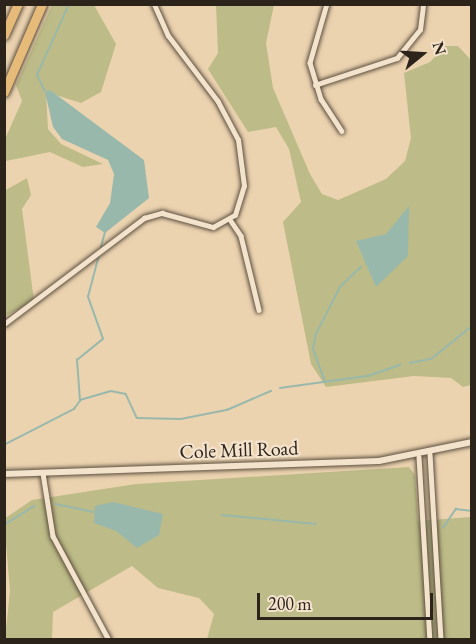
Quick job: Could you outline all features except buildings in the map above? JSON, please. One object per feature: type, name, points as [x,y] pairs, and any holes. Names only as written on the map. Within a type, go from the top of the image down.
[{"type":"highway","points":[[4,35],[18,4]]},
{"type":"highway","points":[[4,92],[42,4]]},
{"type":"street","points":[[154,4],[168,36],[218,102],[238,140],[244,186],[231,221]]},
{"type":"street","points":[[327,4],[310,63],[315,85],[342,131]]},
{"type":"street","points":[[315,85],[397,58],[420,30],[423,4]]},
{"type":"street","points":[[4,324],[108,244],[156,214],[203,227],[231,221]]},
{"type":"street","points":[[231,221],[241,236],[259,310]]},
{"type":"street","name":"Cole Mill Road","points":[[4,474],[419,457],[471,442]]},
{"type":"street","points":[[430,454],[441,639]]},
{"type":"street","points":[[419,457],[430,639]]},
{"type":"street","points":[[43,473],[53,536],[109,639]]},
{"type":"shaded area","points":[[52,5],[94,5],[116,44],[101,92],[81,103],[46,92],[48,129],[61,144],[103,164],[83,167],[50,152],[6,161],[5,171],[5,139],[22,101],[16,85]]},
{"type":"shaded area","points":[[216,5],[274,5],[266,43],[273,88],[310,174],[322,194],[338,200],[386,179],[405,161],[411,138],[404,73],[430,62],[445,46],[458,46],[471,60],[471,385],[463,387],[451,378],[414,376],[326,387],[311,364],[283,222],[301,202],[289,149],[276,127],[248,132],[208,69],[218,53]]},
{"type":"shaded area","points":[[50,90],[144,160],[149,198],[105,233],[96,227],[110,203],[114,174],[108,160],[62,139],[53,127],[45,92]]},
{"type":"shaded area","points":[[27,178],[31,195],[22,209],[34,301],[5,316],[4,191]]},
{"type":"shaded area","points":[[409,206],[408,256],[376,287],[356,241],[386,234]]},
{"type":"shaded area","points":[[409,467],[415,475],[418,521],[471,517],[471,639],[207,639],[214,614],[199,598],[158,588],[132,566],[53,612],[52,639],[5,639],[10,591],[4,519],[32,500],[136,484]]},
{"type":"shaded area","points":[[113,502],[163,514],[159,535],[137,548],[116,531],[94,523],[95,506]]},
{"type":"waterway","points":[[45,92],[37,75],[69,4]]},
{"type":"waterway","points":[[101,247],[105,232]]},
{"type":"waterway","points":[[4,445],[74,409],[80,401],[77,360],[103,339],[88,297],[99,255]]},
{"type":"waterway","points":[[325,382],[313,349],[316,334],[340,287],[361,267]]},
{"type":"waterway","points":[[410,363],[431,359],[472,326]]},
{"type":"waterway","points":[[280,388],[368,376],[400,365]]},
{"type":"waterway","points":[[80,400],[111,391],[126,394],[137,418],[181,419],[227,410],[271,391]]},
{"type":"waterway","points":[[56,504],[93,512]]},
{"type":"waterway","points":[[4,525],[35,506]]},
{"type":"waterway","points":[[443,528],[456,509],[472,511]]},
{"type":"waterway","points":[[222,515],[316,524]]}]
